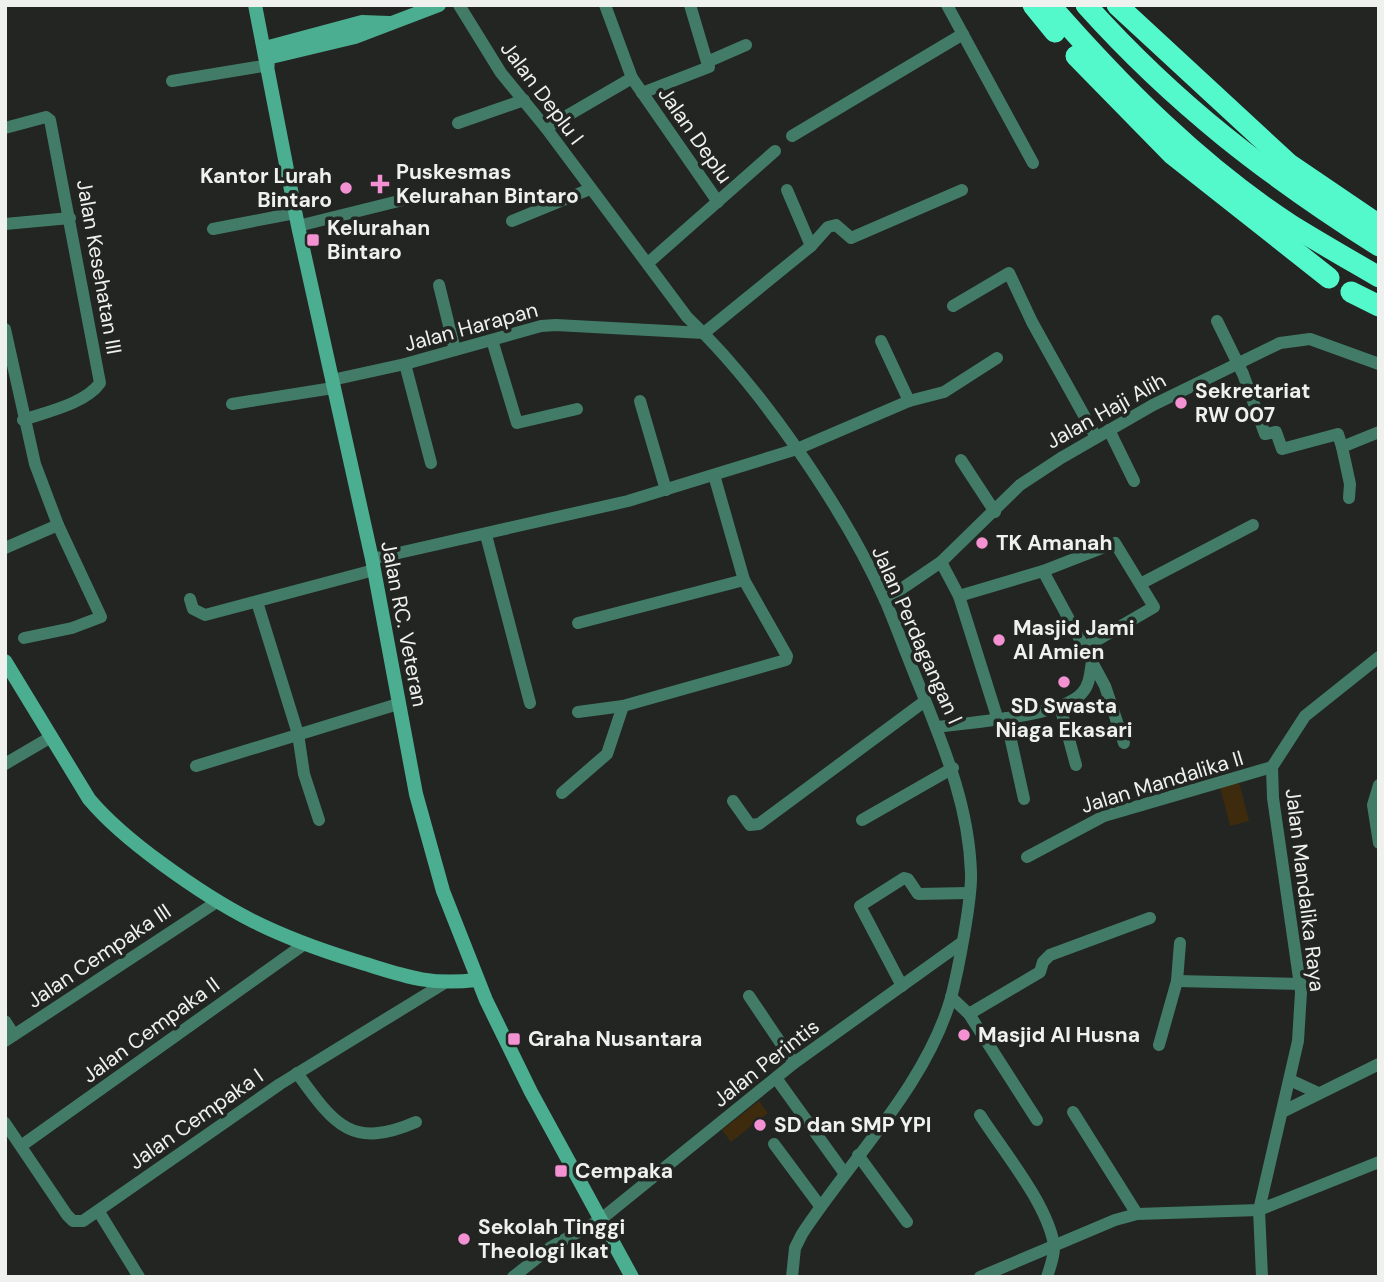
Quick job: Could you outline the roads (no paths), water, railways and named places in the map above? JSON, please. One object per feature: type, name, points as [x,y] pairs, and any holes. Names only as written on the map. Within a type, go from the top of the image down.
[{"type":"highway","points":[[1033,5],[1100,82],[1172,154],[1250,219],[1329,278]]},
{"type":"highway","points":[[1050,5],[1093,54],[1188,146],[1290,224],[1379,277]]},
{"type":"highway","points":[[1086,5],[1166,89],[1210,128],[1312,203],[1379,246]]},
{"type":"highway","points":[[1117,5],[1289,164],[1379,225]]},
{"type":"highway","points":[[1351,292],[1379,306]]},
{"type":"main road","name":"Jalan RC. Veteran","points":[[255,5],[297,220],[373,565],[416,794],[443,891],[476,980],[531,1092],[632,1277]]},
{"type":"main road","points":[[267,57],[362,22],[389,23],[439,5]]},
{"type":"main road","points":[[5,661],[105,818],[215,903],[303,944],[421,981],[443,984],[476,980]]},
{"type":"street","name":"Jalan Deplu I","points":[[459,5],[488,54],[687,317],[704,333]]},
{"type":"street","name":"Jalan Deplu","points":[[605,5],[632,78],[718,202],[648,263]]},
{"type":"street","points":[[642,93],[709,67],[690,5]]},
{"type":"street","points":[[947,5],[1033,163]]},
{"type":"street","points":[[792,136],[962,34]]},
{"type":"street","points":[[707,62],[746,45]]},
{"type":"street","points":[[172,81],[267,57]]},
{"type":"street","points":[[546,128],[632,78]]},
{"type":"street","points":[[458,123],[524,100]]},
{"type":"street","name":"Jalan Kesehatan III","points":[[5,128],[46,117],[50,120],[100,383],[69,403],[23,420]]},
{"type":"street","points":[[718,202],[775,151]]},
{"type":"street","points":[[512,221],[590,189]]},
{"type":"street","points":[[787,190],[811,246]]},
{"type":"street","points":[[797,449],[704,333],[811,246],[828,227],[836,225],[851,237],[962,190]]},
{"type":"street","points":[[213,229],[297,220],[423,195]]},
{"type":"street","points":[[5,224],[70,218]]},
{"type":"street","points":[[953,306],[1009,273],[1096,437]]},
{"type":"street","points":[[439,285],[455,350]]},
{"type":"street","points":[[1217,321],[1239,364],[1265,434],[1276,432],[1282,449],[1338,434],[1350,484],[1349,498]]},
{"type":"street","name":"Jalan Harapan","points":[[232,404],[333,384],[556,325],[704,333]]},
{"type":"street","points":[[5,329],[23,420],[35,464],[58,525],[101,617],[72,628],[24,638]]},
{"type":"street","name":"Jalan Haji Alih","points":[[885,600],[941,562],[1031,477],[1153,405],[1280,343],[1310,339],[1379,364]]},
{"type":"street","points":[[492,340],[517,423],[576,409]]},
{"type":"street","points":[[881,341],[909,401]]},
{"type":"street","points":[[190,600],[193,609],[205,615],[257,602],[373,565],[666,490],[797,449],[909,401],[944,392],[997,358]]},
{"type":"street","points":[[405,364],[431,463]]},
{"type":"street","points":[[640,401],[666,490]]},
{"type":"street","points":[[1109,430],[1134,481]]},
{"type":"street","points":[[1342,447],[1379,432]]},
{"type":"street","name":"Jalan Perdagangan I","points":[[792,1277],[796,1248],[820,1206],[898,1102],[939,1031],[951,997],[971,875],[967,828],[953,768],[938,727],[885,600],[847,530],[797,449]]},
{"type":"street","points":[[961,460],[995,512]]},
{"type":"street","points":[[578,712],[623,706],[785,661],[787,656],[744,580],[714,475]]},
{"type":"street","points":[[5,548],[58,525]]},
{"type":"street","points":[[1142,583],[1253,525]]},
{"type":"street","points":[[486,535],[530,703]]},
{"type":"street","points":[[959,596],[1043,571],[1112,543],[1118,546],[1142,583],[1153,608],[1085,647]]},
{"type":"street","points":[[941,562],[959,596],[1002,719],[1024,799]]},
{"type":"street","points":[[1043,571],[1107,690],[1124,743]]},
{"type":"street","points":[[578,623],[744,580]]},
{"type":"street","points":[[257,602],[298,734],[304,774],[319,820]]},
{"type":"street","name":"Jalan Mandalika Raya","points":[[1262,1277],[1259,1210],[1298,1041],[1301,984],[1273,798],[1272,767],[1304,716],[1379,657]]},
{"type":"street","points":[[938,727],[1002,719],[1060,706],[1084,692],[1092,662]]},
{"type":"street","points":[[733,801],[751,825],[759,824],[925,701]]},
{"type":"street","points":[[196,766],[398,704]]},
{"type":"street","points":[[562,793],[607,754],[623,706]]},
{"type":"street","points":[[1060,706],[1076,765]]},
{"type":"street","points":[[5,764],[51,737]]},
{"type":"street","name":"Jalan Mandalika II","points":[[1027,857],[1104,816],[1272,767]]},
{"type":"street","points":[[862,820],[953,768]]},
{"type":"street","points":[[1378,838],[1373,803],[1379,785]]},
{"type":"street","points":[[901,986],[860,906],[904,878],[908,879],[918,894],[968,893]]},
{"type":"street","name":"Jalan Cempaka III","points":[[10,1038],[215,903]]},
{"type":"street","points":[[969,1014],[1040,972],[1042,962],[1049,955],[1150,918]]},
{"type":"street","points":[[1159,1045],[1177,981],[1180,943]]},
{"type":"street","name":"Jalan Cempaka II","points":[[21,1146],[303,944]]},
{"type":"street","name":"Jalan Perintis","points":[[513,1277],[551,1247],[600,1220],[794,1063],[960,944]]},
{"type":"street","points":[[1177,981],[1301,984]]},
{"type":"street","name":"Jalan Cempaka I","points":[[5,1123],[73,1221],[83,1222],[298,1073],[443,984]]},
{"type":"street","points":[[749,996],[794,1063]]},
{"type":"street","points":[[951,997],[969,1014],[1037,1121]]},
{"type":"street","points":[[5,1021],[10,1038]]},
{"type":"street","points":[[1284,1111],[1379,1064]]},
{"type":"street","points":[[298,1073],[331,1116],[351,1130],[383,1135],[416,1122]]},
{"type":"street","points":[[776,1078],[845,1174]]},
{"type":"street","points":[[1290,1080],[1318,1093]]},
{"type":"street","points":[[1073,1112],[1137,1214]]},
{"type":"street","points":[[980,1115],[1040,1208],[1054,1246],[1047,1277]]},
{"type":"street","points":[[775,1144],[820,1206]]},
{"type":"street","points":[[858,1155],[907,1222]]},
{"type":"street","points":[[980,1277],[1137,1214],[1259,1210],[1379,1162]]},
{"type":"street","points":[[99,1212],[139,1277]]},
{"type":"place","name":"Puskesmas Kelurahan Bintaro","points":[[380,184]]},
{"type":"place","name":"Kantor Lurah Bintaro","points":[[346,188]]},
{"type":"place","name":"Kelurahan Bintaro","points":[[313,240]]},
{"type":"place","name":"Sekretariat RW 007","points":[[1181,403]]},
{"type":"place","name":"TK Amanah","points":[[982,543]]},
{"type":"place","name":"Masjid Jami Al Amien","points":[[999,640]]},
{"type":"place","name":"SD Swasta Niaga Ekasari","points":[[1064,682]]},
{"type":"place","name":"Masjid Al Husna","points":[[964,1035]]},
{"type":"place","name":"Graha Nusantara","points":[[514,1039]]},
{"type":"place","name":"SD dan SMP YPI","points":[[760,1125]]},
{"type":"place","name":"Cempaka","points":[[561,1171]]},
{"type":"place","name":"Sekolah Tinggi Theologi Ikat","points":[[464,1239]]}]
